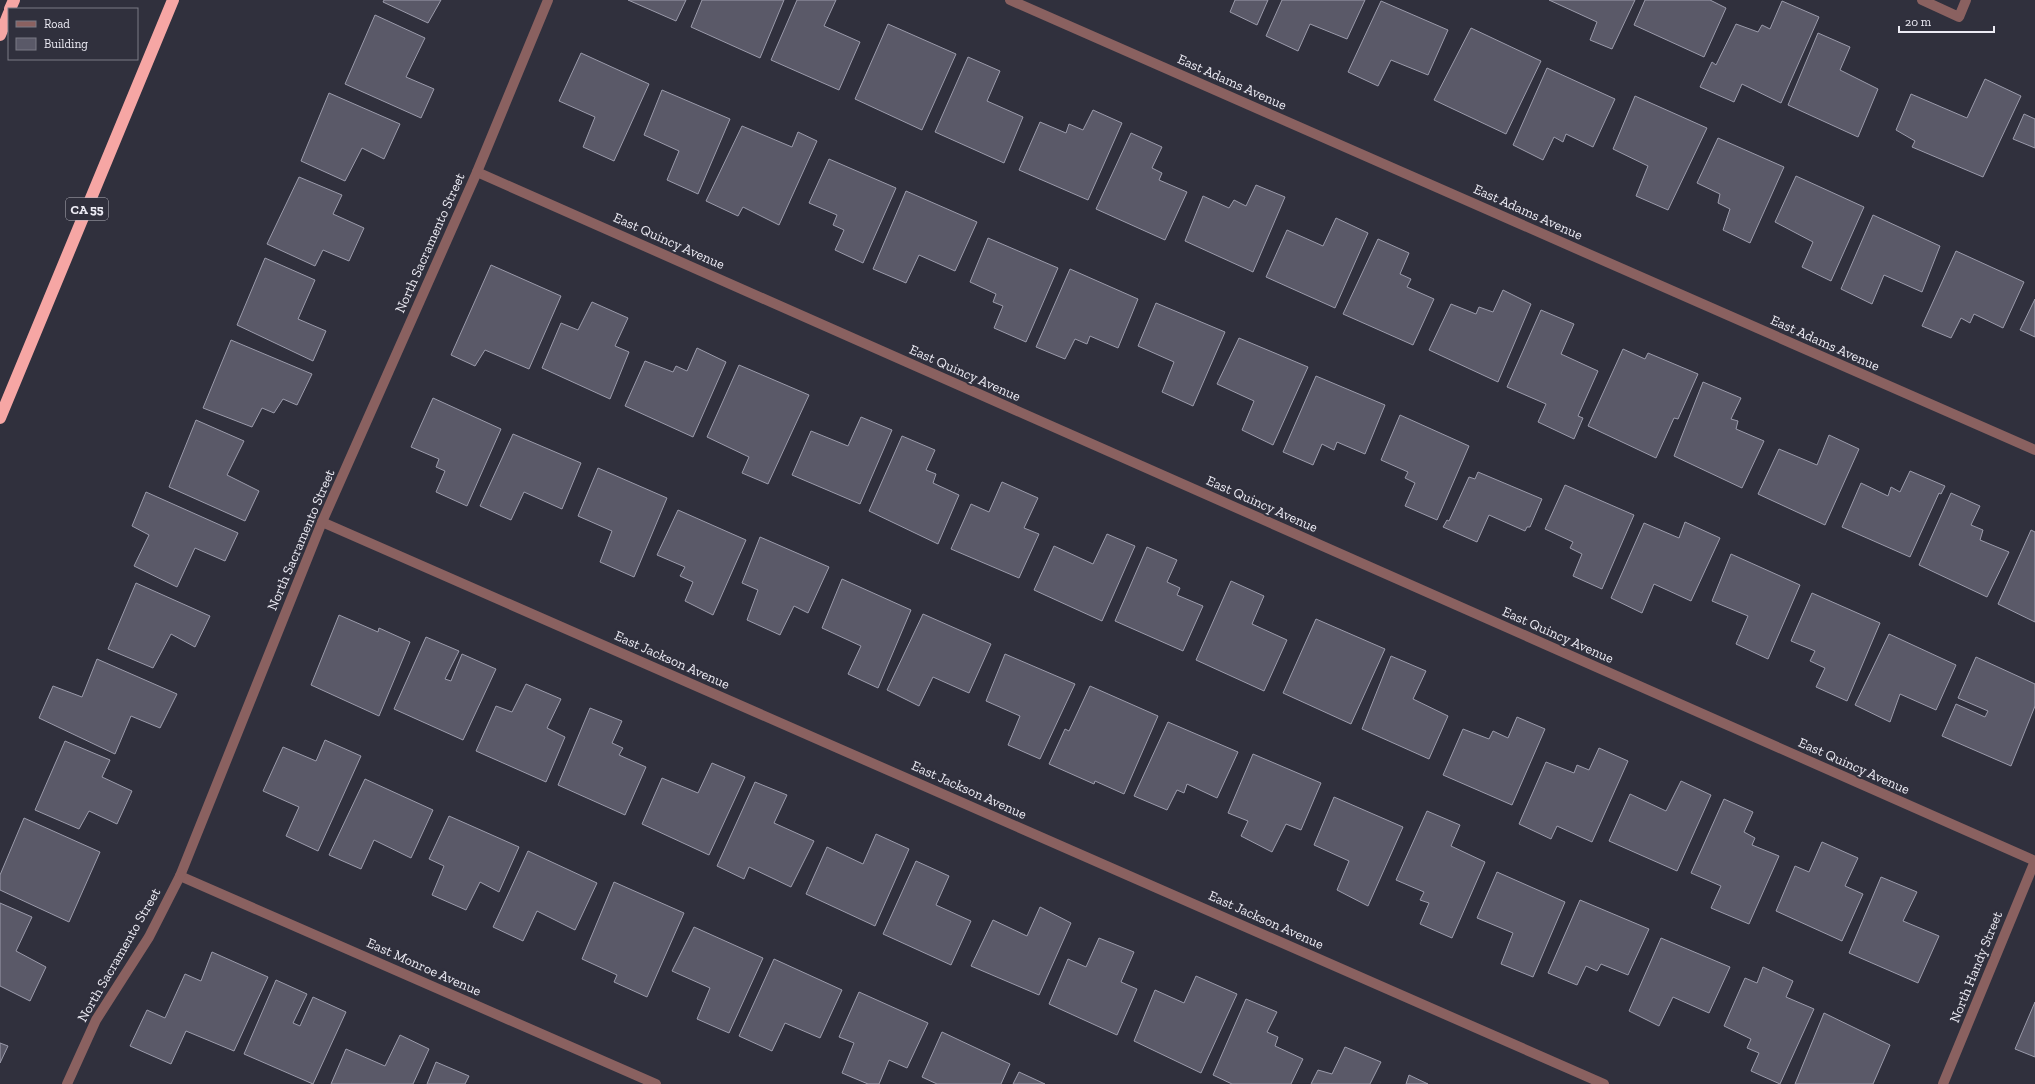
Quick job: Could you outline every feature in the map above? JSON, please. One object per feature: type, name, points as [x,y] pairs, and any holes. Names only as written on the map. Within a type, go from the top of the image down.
[{"type":"highway","name":"CA 55","points":[[0,418],[173,0]]},
{"type":"highway","points":[[0,35],[8,15]]},
{"type":"street","name":"North Sacramento Street","points":[[67,1084],[96,1020],[149,937],[180,876],[322,522],[477,172],[548,0]]},
{"type":"street","name":"East Adams Avenue","points":[[1010,0],[2035,450]]},
{"type":"street","points":[[1922,0],[1959,17],[1966,0]]},
{"type":"street","name":"East Quincy Avenue","points":[[477,172],[2035,861]]},
{"type":"street","name":"East Jackson Avenue","points":[[322,522],[1604,1084]]},
{"type":"street","name":"North Handy Street","points":[[1943,1084],[2035,861]]},
{"type":"street","name":"East Monroe Avenue","points":[[180,876],[656,1084]]},
{"type":"building","points":[[384,0],[441,0],[428,23],[383,2]]},
{"type":"building","points":[[628,0],[686,0],[676,21]]},
{"type":"building","points":[[702,0],[784,0],[760,58],[691,27]]},
{"type":"building","points":[[797,0],[836,0],[824,26],[860,42],[839,90],[771,60]]},
{"type":"building","points":[[1235,0],[1268,0],[1257,25],[1230,12]]},
{"type":"building","points":[[1282,0],[1365,0],[1347,39],[1310,24],[1298,51],[1266,36]]},
{"type":"building","points":[[1549,0],[1635,0],[1612,49],[1590,40],[1597,22]]},
{"type":"building","points":[[1645,0],[1710,0],[1726,8],[1704,57],[1634,25]]},
{"type":"building","points":[[1381,1],[1448,30],[1428,75],[1391,60],[1378,86],[1348,72]]},
{"type":"building","points":[[1782,1],[1819,17],[1781,103],[1742,84],[1734,102],[1700,87],[1712,62],[1716,65],[1736,24],[1758,32],[1762,25],[1770,29]]},
{"type":"building","points":[[375,15],[425,38],[406,77],[434,89],[421,118],[345,84]]},
{"type":"building","points":[[888,24],[956,54],[922,130],[855,99]]},
{"type":"building","points":[[1471,28],[1541,61],[1506,134],[1434,100]]},
{"type":"building","points":[[1818,33],[1850,47],[1840,70],[1878,89],[1858,137],[1788,105]]},
{"type":"building","points":[[581,53],[649,84],[614,161],[583,147],[595,117],[559,101]]},
{"type":"building","points":[[968,57],[1000,71],[987,101],[1023,117],[1004,163],[935,132]]},
{"type":"building","points":[[1547,68],[1615,99],[1593,147],[1566,134],[1563,142],[1554,137],[1543,160],[1513,145]]},
{"type":"building","points":[[1985,79],[2021,96],[1983,177],[1912,147],[1915,141],[1896,130],[1911,94],[1967,118]]},
{"type":"building","points":[[662,90],[730,119],[698,194],[667,180],[679,151],[644,135]]},
{"type":"building","points":[[329,93],[400,124],[384,159],[362,148],[345,181],[301,161]]},
{"type":"building","points":[[1635,96],[1707,128],[1668,210],[1636,196],[1648,166],[1613,149]]},
{"type":"building","points":[[1093,110],[1122,123],[1088,200],[1019,170],[1040,122],[1066,133],[1069,124],[1083,130]]},
{"type":"building","points":[[2024,114],[2035,119],[2035,148],[2013,139]]},
{"type":"building","points":[[742,126],[792,147],[798,132],[817,141],[779,225],[743,207],[738,216],[706,201]]},
{"type":"building","points":[[1131,133],[1162,147],[1152,168],[1162,173],[1159,180],[1187,192],[1165,240],[1096,209]]},
{"type":"building","points":[[1718,138],[1784,167],[1750,243],[1723,230],[1730,209],[1718,203],[1720,194],[1697,183]]},
{"type":"building","points":[[829,159],[896,188],[863,263],[835,250],[844,230],[833,225],[837,215],[809,203]]},
{"type":"building","points":[[1796,176],[1864,207],[1831,281],[1802,267],[1813,242],[1775,222]]},
{"type":"building","points":[[299,177],[342,195],[333,214],[364,228],[349,261],[323,250],[315,266],[267,244]]},
{"type":"building","points":[[1256,185],[1285,197],[1253,272],[1185,241],[1203,196],[1229,208],[1234,200],[1246,206]]},
{"type":"building","points":[[906,191],[977,222],[955,271],[919,255],[906,283],[873,269]]},
{"type":"building","points":[[1873,215],[1940,246],[1922,292],[1884,275],[1872,304],[1841,289]]},
{"type":"building","points":[[1336,218],[1368,233],[1335,308],[1266,277],[1287,230],[1323,246]]},
{"type":"building","points":[[988,238],[1058,268],[1026,342],[994,328],[1003,306],[993,302],[996,294],[970,282]]},
{"type":"building","points":[[1378,239],[1409,253],[1400,274],[1411,279],[1407,287],[1434,299],[1413,345],[1343,314]]},
{"type":"building","points":[[1956,251],[2024,282],[2003,328],[1974,314],[1970,323],[1961,318],[1951,338],[1922,326]]},
{"type":"building","points":[[265,258],[315,280],[298,319],[326,331],[313,361],[237,325]]},
{"type":"building","points":[[491,265],[561,296],[529,369],[485,350],[475,366],[451,355]]},
{"type":"building","points":[[1070,269],[1138,299],[1118,348],[1090,336],[1087,344],[1075,339],[1065,359],[1036,347]]},
{"type":"building","points":[[1503,290],[1531,304],[1498,382],[1429,350],[1451,304],[1476,314],[1479,307],[1493,312]]},
{"type":"building","points":[[2035,299],[2035,337],[2020,330]]},
{"type":"building","points":[[592,302],[628,318],[615,346],[629,352],[610,399],[542,368],[561,323],[578,330]]},
{"type":"building","points":[[1156,303],[1225,332],[1193,406],[1162,392],[1174,362],[1138,346]]},
{"type":"building","points":[[1541,310],[1574,324],[1561,354],[1598,371],[1578,416],[1583,418],[1574,439],[1538,422],[1546,404],[1507,387]]},
{"type":"building","points":[[1239,338],[1308,367],[1273,445],[1242,430],[1254,401],[1217,384]]},
{"type":"building","points":[[231,340],[312,374],[297,405],[283,399],[274,413],[262,408],[252,427],[203,408]]},
{"type":"building","points":[[697,348],[726,362],[693,437],[625,406],[645,361],[673,372],[676,366],[687,371]]},
{"type":"building","points":[[1623,349],[1645,359],[1648,353],[1698,374],[1678,419],[1674,418],[1656,458],[1588,426]]},
{"type":"building","points":[[739,365],[809,395],[768,484],[742,473],[749,457],[707,437]]},
{"type":"building","points":[[1316,376],[1385,405],[1365,454],[1337,442],[1334,450],[1322,444],[1313,465],[1283,452]]},
{"type":"building","points":[[1703,382],[1741,398],[1731,419],[1738,421],[1736,429],[1764,441],[1742,488],[1674,456]]},
{"type":"building","points":[[433,398],[501,429],[467,506],[436,492],[445,471],[436,467],[439,459],[411,447]]},
{"type":"building","points":[[1400,415],[1469,446],[1437,520],[1405,506],[1415,483],[1405,478],[1408,472],[1381,460]]},
{"type":"building","points":[[861,417],[892,430],[860,504],[792,475],[811,431],[848,446]]},
{"type":"building","points":[[196,420],[244,441],[227,475],[259,491],[245,521],[169,487]]},
{"type":"building","points":[[513,434],[581,463],[562,509],[524,492],[511,520],[480,506]]},
{"type":"building","points":[[1829,435],[1859,449],[1825,525],[1758,494],[1779,449],[1817,465]]},
{"type":"building","points":[[902,436],[935,450],[926,470],[936,474],[933,483],[959,495],[938,544],[869,511]]},
{"type":"building","points":[[598,468],[667,498],[634,577],[600,562],[612,531],[578,516]]},
{"type":"building","points":[[1910,471],[1945,486],[1941,494],[1939,493],[1910,557],[1842,527],[1861,483],[1888,496],[1891,487],[1900,492]]},
{"type":"building","points":[[1478,472],[1542,499],[1530,527],[1527,527],[1525,531],[1489,515],[1477,542],[1443,527],[1447,520],[1449,521],[1469,477],[1475,479]]},
{"type":"building","points":[[1002,482],[1038,498],[1024,528],[1039,534],[1019,578],[951,549],[971,504],[989,512]]},
{"type":"building","points":[[1565,485],[1634,515],[1602,589],[1573,576],[1582,554],[1570,548],[1573,542],[1545,529]]},
{"type":"building","points":[[146,492],[238,533],[225,561],[195,548],[177,587],[134,566],[149,535],[132,526]]},
{"type":"building","points":[[1951,493],[1980,506],[1971,525],[1983,530],[1980,540],[2009,552],[1987,597],[1919,565]]},
{"type":"building","points":[[678,510],[746,540],[713,615],[685,601],[693,582],[680,576],[685,567],[657,555]]},
{"type":"building","points":[[1685,522],[1720,538],[1691,601],[1654,584],[1642,613],[1611,598],[1644,523],[1679,538]]},
{"type":"building","points":[[2031,530],[2035,532],[2035,622],[1998,604]]},
{"type":"building","points":[[1107,534],[1135,546],[1102,621],[1034,590],[1054,546],[1093,564]]},
{"type":"building","points":[[760,537],[829,567],[808,613],[794,606],[780,635],[747,620],[758,590],[742,583]]},
{"type":"building","points":[[1147,547],[1177,560],[1167,582],[1180,588],[1177,595],[1203,606],[1183,651],[1115,621]]},
{"type":"building","points":[[1731,554],[1800,585],[1768,659],[1736,644],[1748,616],[1712,601]]},
{"type":"building","points":[[842,579],[911,610],[878,688],[848,674],[861,646],[822,628]]},
{"type":"building","points":[[1231,581],[1264,596],[1252,624],[1287,640],[1264,691],[1196,660]]},
{"type":"building","points":[[136,583],[210,616],[195,647],[171,634],[153,668],[108,649]]},
{"type":"building","points":[[1812,593],[1880,623],[1847,701],[1816,687],[1825,668],[1810,661],[1815,651],[1791,641]]},
{"type":"building","points":[[923,614],[991,644],[969,693],[933,677],[919,706],[887,690]]},
{"type":"building","points":[[339,615],[378,632],[379,628],[410,642],[379,716],[311,685]]},
{"type":"building","points":[[1316,619],[1385,649],[1351,724],[1283,693]]},
{"type":"building","points":[[1889,634],[1956,665],[1936,710],[1900,694],[1890,722],[1855,705]]},
{"type":"building","points":[[426,637],[459,651],[445,679],[451,681],[462,654],[496,669],[463,740],[394,709]]},
{"type":"building","points":[[1005,654],[1075,684],[1040,759],[1008,745],[1020,716],[986,701]]},
{"type":"building","points":[[1391,656],[1426,671],[1413,699],[1448,716],[1429,759],[1362,729]]},
{"type":"building","points":[[1976,657],[2035,684],[2035,706],[2011,766],[1942,736],[1956,704],[1985,717],[1988,711],[1958,698]]},
{"type":"building","points":[[97,659],[177,694],[160,728],[131,716],[115,754],[39,718],[53,686],[82,697]]},
{"type":"building","points":[[526,684],[561,699],[547,728],[565,737],[546,782],[476,751],[496,706],[512,712]]},
{"type":"building","points":[[1090,686],[1158,716],[1124,794],[1095,781],[1094,784],[1049,764],[1065,729],[1069,731]]},
{"type":"building","points":[[590,708],[622,721],[612,743],[623,748],[619,755],[646,767],[625,815],[558,785]]},
{"type":"building","points":[[1517,717],[1545,729],[1512,805],[1443,775],[1463,729],[1489,739],[1493,731],[1508,738]]},
{"type":"building","points":[[1168,722],[1238,752],[1217,798],[1187,784],[1184,793],[1177,790],[1167,810],[1134,796]]},
{"type":"building","points":[[325,740],[361,756],[318,851],[286,836],[299,807],[263,791],[283,747],[316,761]]},
{"type":"building","points":[[65,741],[110,760],[102,777],[132,791],[117,824],[89,811],[79,829],[35,810]]},
{"type":"building","points":[[1599,748],[1628,761],[1592,842],[1557,826],[1551,839],[1519,824],[1546,762],[1574,773],[1577,765],[1589,770]]},
{"type":"building","points":[[1253,754],[1321,783],[1301,830],[1286,824],[1272,852],[1241,836],[1248,821],[1228,813]]},
{"type":"building","points":[[712,763],[745,777],[709,855],[642,824],[662,778],[698,793]]},
{"type":"building","points":[[365,779],[433,810],[411,858],[374,840],[361,869],[329,855]]},
{"type":"building","points":[[1681,781],[1711,795],[1677,871],[1609,841],[1630,794],[1666,811]]},
{"type":"building","points":[[755,782],[787,795],[774,823],[814,841],[791,887],[749,867],[744,879],[717,866]]},
{"type":"building","points":[[1334,797],[1403,827],[1368,906],[1337,890],[1349,861],[1314,845]]},
{"type":"building","points":[[1724,799],[1753,812],[1744,832],[1755,838],[1752,845],[1779,856],[1749,924],[1711,908],[1721,886],[1691,873]]},
{"type":"building","points":[[1427,811],[1460,825],[1451,846],[1485,862],[1452,938],[1420,924],[1429,903],[1420,900],[1424,892],[1396,880]]},
{"type":"building","points":[[449,816],[519,847],[499,892],[480,882],[466,910],[432,895],[444,866],[429,859]]},
{"type":"building","points":[[24,818],[100,852],[69,922],[0,890],[0,875]]},
{"type":"building","points":[[876,834],[909,849],[875,926],[806,894],[827,847],[863,864]]},
{"type":"building","points":[[1822,842],[1858,858],[1845,886],[1863,894],[1842,941],[1776,911],[1795,866],[1809,872]]},
{"type":"building","points":[[528,851],[597,883],[575,930],[537,911],[523,941],[493,927]]},
{"type":"building","points":[[916,861],[949,876],[936,905],[971,921],[951,965],[883,934]]},
{"type":"building","points":[[1497,872],[1565,902],[1533,977],[1501,964],[1513,933],[1477,918]]},
{"type":"building","points":[[1881,877],[1917,892],[1903,921],[1939,936],[1918,983],[1849,953]]},
{"type":"building","points":[[614,882],[684,913],[647,997],[614,982],[617,975],[582,959]]},
{"type":"building","points":[[1580,900],[1649,929],[1628,975],[1601,964],[1597,971],[1586,966],[1577,985],[1548,973]]},
{"type":"building","points":[[0,903],[32,917],[16,951],[46,967],[30,1001],[0,986]]},
{"type":"building","points":[[1040,907],[1071,923],[1039,995],[971,966],[993,920],[1027,936]]},
{"type":"building","points":[[694,927],[763,958],[729,1033],[697,1019],[710,988],[672,971]]},
{"type":"building","points":[[1099,938],[1134,952],[1121,982],[1137,989],[1117,1035],[1049,1004],[1068,959],[1086,967]]},
{"type":"building","points":[[1661,938],[1730,967],[1709,1013],[1673,997],[1659,1026],[1629,1011]]},
{"type":"building","points":[[212,952],[268,977],[234,1051],[186,1031],[171,1064],[130,1046],[147,1010],[165,1018],[185,974],[201,981]]},
{"type":"building","points":[[774,959],[842,990],[820,1038],[785,1023],[772,1051],[739,1036]]},
{"type":"building","points":[[1763,967],[1793,981],[1786,997],[1814,1009],[1780,1084],[1751,1071],[1759,1053],[1747,1048],[1751,1039],[1724,1026],[1745,978],[1757,983]]},
{"type":"building","points":[[1196,976],[1237,994],[1201,1073],[1134,1041],[1155,990],[1184,1003]]},
{"type":"building","points":[[276,980],[307,994],[293,1023],[300,1026],[313,997],[346,1012],[313,1084],[244,1054]]},
{"type":"building","points":[[859,992],[928,1023],[907,1068],[889,1060],[879,1084],[868,1084],[842,1073],[854,1043],[839,1037]]},
{"type":"building","points":[[1246,999],[1277,1012],[1267,1032],[1278,1037],[1275,1046],[1303,1059],[1291,1084],[1232,1084],[1213,1075]]},
{"type":"building","points":[[2035,1002],[2035,1057],[2015,1049]]},
{"type":"building","points":[[1824,1013],[1890,1045],[1873,1084],[1795,1084]]},
{"type":"building","points":[[942,1032],[1010,1064],[1001,1084],[937,1084],[922,1077]]},
{"type":"building","points":[[400,1035],[429,1049],[413,1084],[331,1084],[346,1049],[385,1066]]},
{"type":"building","points":[[0,1043],[8,1046],[0,1063]]},
{"type":"building","points":[[1345,1047],[1381,1062],[1370,1084],[1311,1084],[1318,1070],[1332,1074]]},
{"type":"building","points":[[436,1062],[469,1076],[465,1084],[427,1084]]},
{"type":"building","points":[[1019,1072],[1045,1084],[1013,1084]]},
{"type":"building","points":[[1409,1075],[1428,1084],[1406,1084]]}]
